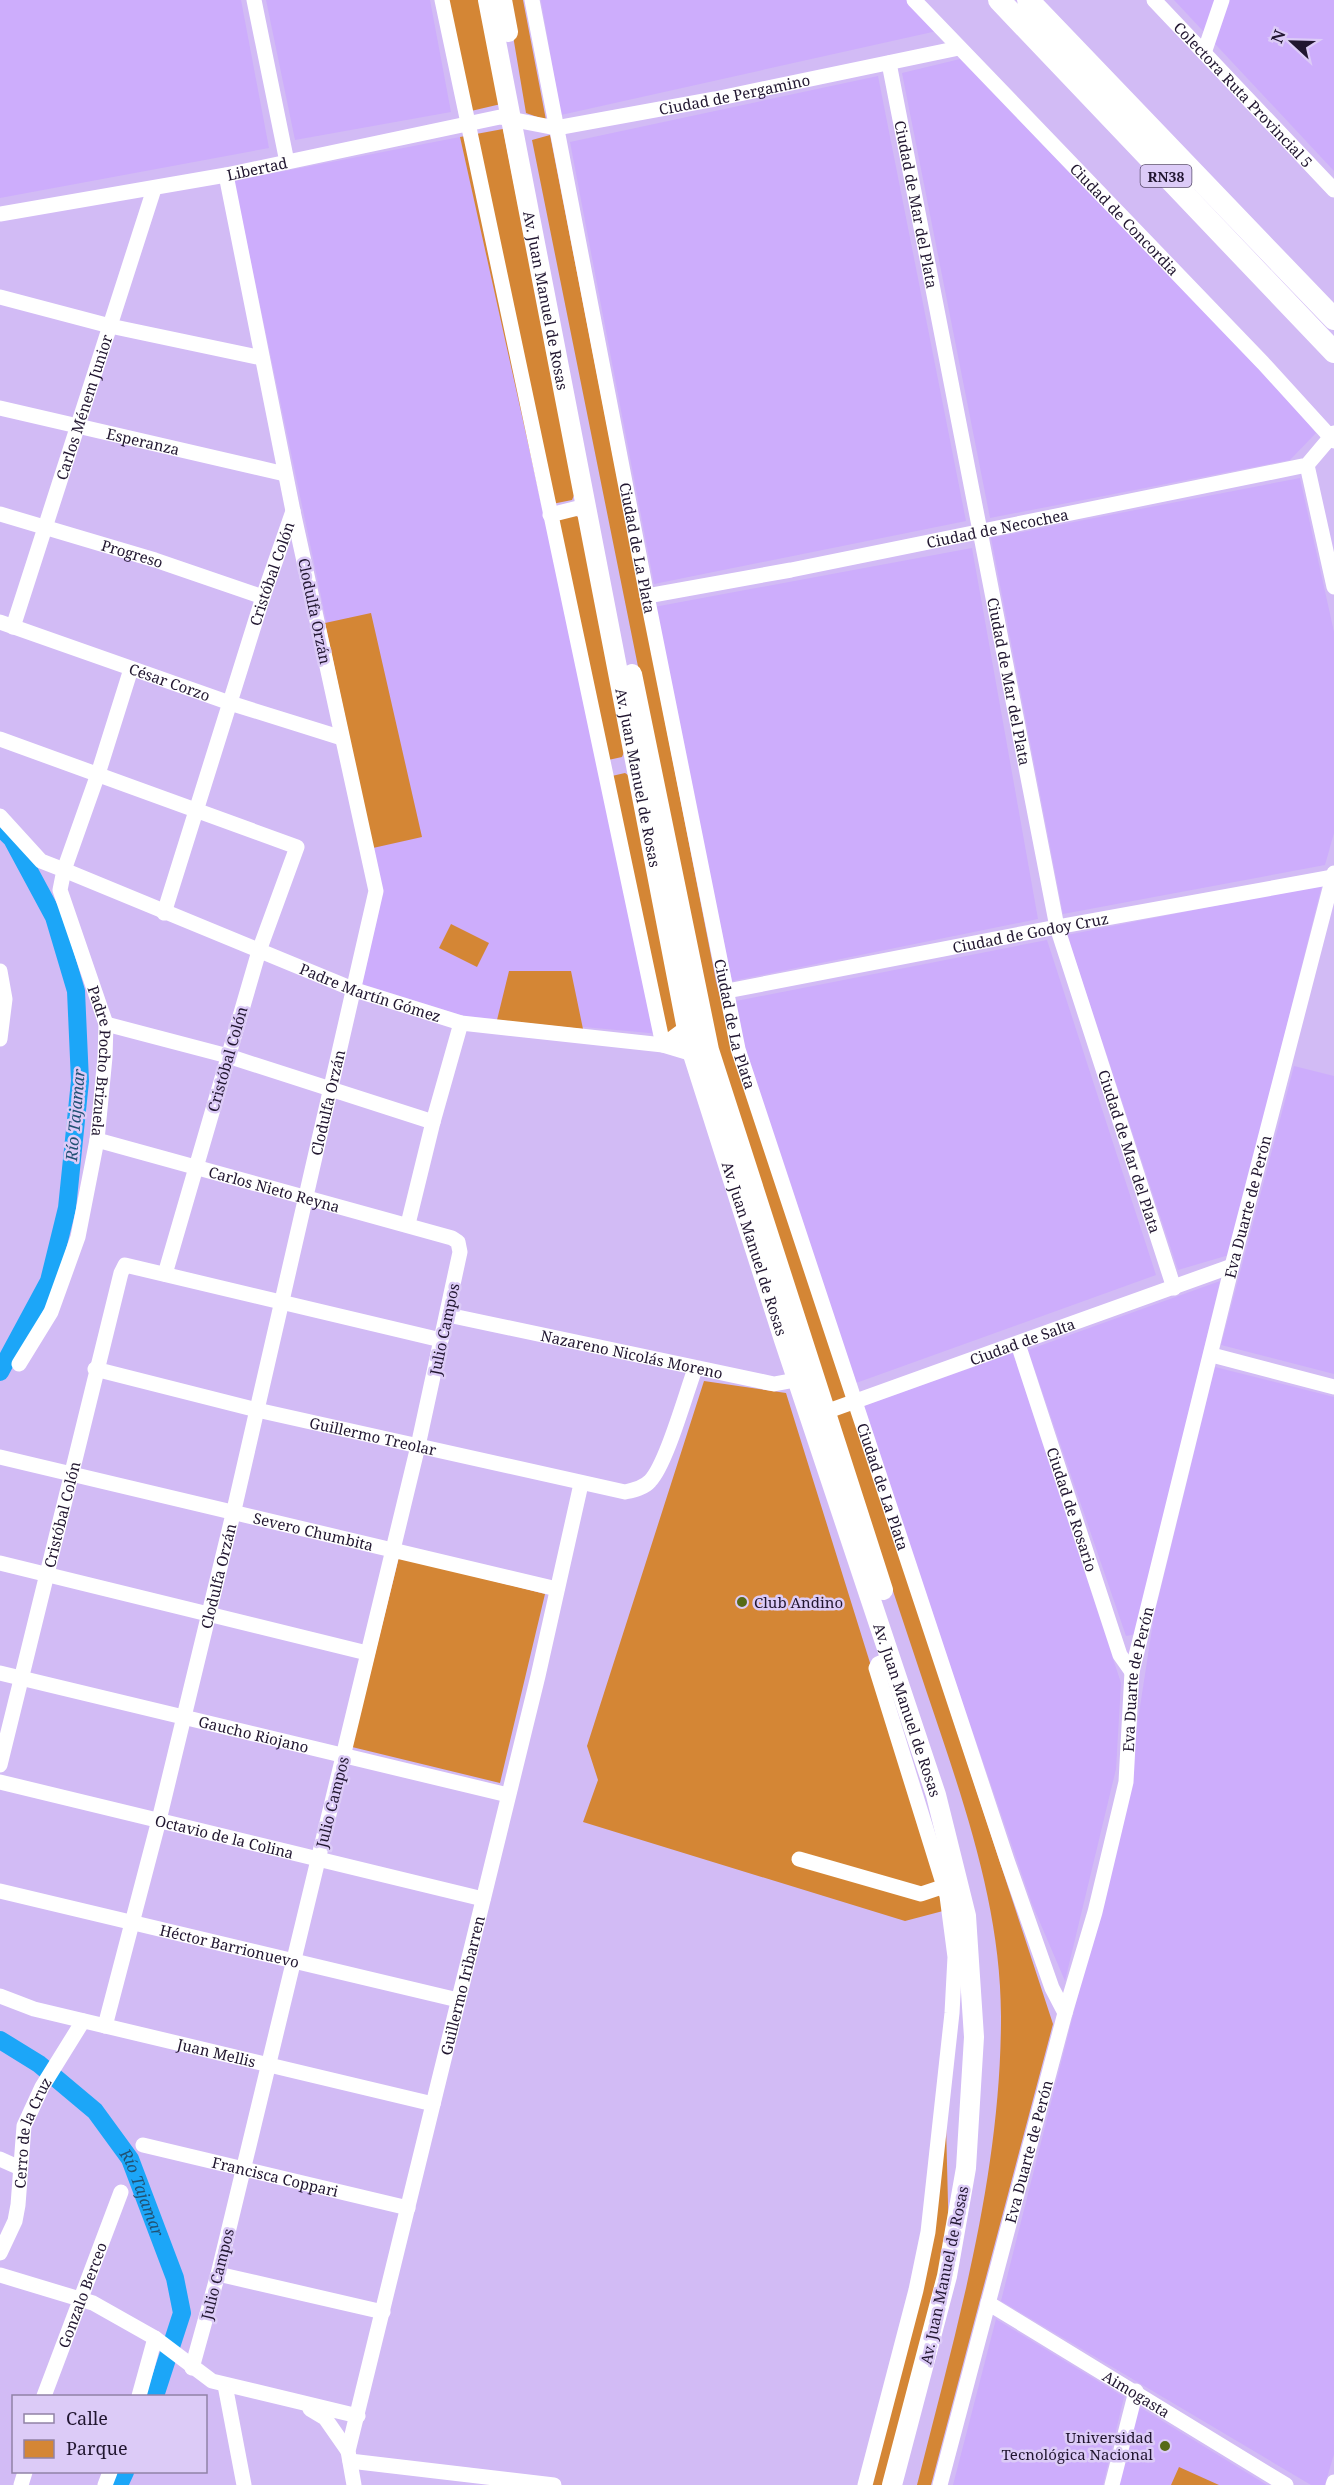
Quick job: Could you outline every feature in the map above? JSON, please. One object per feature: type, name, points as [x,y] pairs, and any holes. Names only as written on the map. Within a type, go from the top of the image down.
[{"type":"highway","name":"RN38","points":[[999,0],[1334,352]]},
{"type":"highway","name":"RN38","points":[[1028,0],[1334,319]]},
{"type":"main road","name":"Av. Juan Manuel de Rosas","points":[[488,0],[517,120],[709,1050],[806,1378]]},
{"type":"main road","name":"Av. Juan Manuel de Rosas","points":[[502,0],[517,120],[586,506],[686,1028],[693,1054],[819,1415],[960,1837],[975,1912],[981,1971],[984,2064],[978,2162],[951,2295],[902,2485]]},
{"type":"main road","name":"Av. Juan Manuel de Rosas","points":[[819,1415],[892,1659],[936,1795],[952,1884],[969,1954],[974,2037],[966,2168],[947,2276],[892,2485]]},
{"type":"street","points":[[254,0],[288,162]]},
{"type":"street","points":[[442,0],[663,1046],[686,1028]]},
{"type":"street","name":"Ciudad de La Plata","points":[[532,0],[647,596],[738,1049],[1007,1860],[1052,1988],[1065,2013]]},
{"type":"street","name":"Ciudad de Concordia","points":[[914,0],[1333,437]]},
{"type":"street","name":"Colectora Ruta Provincial 5","points":[[1154,0],[1334,190]]},
{"type":"street","points":[[1204,53],[1222,0]]},
{"type":"street","name":"Ciudad de Pergamino","points":[[517,120],[556,128],[958,48]]},
{"type":"street","name":"Ciudad de Mar del Plata","points":[[889,63],[1057,927],[1174,1288]]},
{"type":"street","name":"Libertad","points":[[0,214],[154,189],[500,117],[517,120]]},
{"type":"street","name":"Clodulfa Orzán","points":[[105,2026],[159,1820],[182,1717],[234,1510],[376,891],[285,474],[226,175]]},
{"type":"street","name":"Carlos Ménem Junior","points":[[7,624],[46,526],[154,189]]},
{"type":"street","points":[[0,297],[110,326],[262,358]]},
{"type":"street","name":"Esperanza","points":[[0,408],[285,474]]},
{"type":"street","points":[[1333,437],[1307,465],[1334,587]]},
{"type":"street","name":"Ciudad de Necochea","points":[[647,596],[1307,465]]},
{"type":"street","points":[[550,514],[586,506]]},
{"type":"street","name":"Cristóbal Colón","points":[[164,913],[263,597],[293,511]]},
{"type":"street","name":"Progreso","points":[[0,514],[46,526],[263,597]]},
{"type":"street","name":"César Corzo","points":[[7,624],[230,703],[342,738]]},
{"type":"street","points":[[0,816],[41,861],[64,870],[99,774],[131,669]]},
{"type":"street","points":[[0,739],[197,810]]},
{"type":"street","name":"Cristóbal Colón","points":[[0,1765],[95,1369],[121,1272],[125,1265],[165,1274],[259,951],[297,847],[197,810]]},
{"type":"street","name":"Padre Martín Gómez","points":[[64,870],[355,990],[461,1023],[663,1046],[693,1054]]},
{"type":"street","name":"Padre Pocho Brizuela","points":[[20,1364],[51,1312],[64,1279],[78,1237],[98,1140],[106,1024],[60,890],[64,870]]},
{"type":"street","name":"Ciudad de Godoy Cruz","points":[[727,991],[1333,875]]},
{"type":"street","name":"Eva Duarte de Perón","points":[[940,2485],[1065,2013],[1095,1912],[1126,1782],[1132,1672],[1212,1355],[1232,1266],[1333,875]]},
{"type":"street","points":[[0,971],[5,999],[2,1032]]},
{"type":"street","points":[[408,1224],[433,1122],[461,1023]]},
{"type":"street","points":[[106,1024],[228,1056],[433,1122]]},
{"type":"street","name":"Carlos Nieto Reyna","points":[[98,1140],[452,1238]]},
{"type":"street","name":"Julio Campos","points":[[187,2364],[218,2274],[418,1446],[460,1252],[458,1242],[452,1238]]},
{"type":"street","name":"Ciudad de Salta","points":[[819,1415],[1232,1266]]},
{"type":"street","points":[[165,1274],[281,1304],[441,1340]]},
{"type":"street","name":"Nazareno Nicolás Moreno","points":[[448,1315],[774,1384],[806,1378]]},
{"type":"street","name":"Ciudad de Rosario","points":[[1018,1344],[1120,1655],[1132,1672]]},
{"type":"street","points":[[1212,1355],[1334,1387]]},
{"type":"street","name":"Guillermo Treolar","points":[[95,1369],[257,1410],[625,1492],[637,1490],[650,1482],[659,1467],[695,1369]]},
{"type":"street","name":"Severo Chumbita","points":[[0,1457],[234,1510],[557,1589]]},
{"type":"street","name":"Guillermo Iribarren","points":[[354,2485],[349,2456],[358,2416],[581,1484]]},
{"type":"street","points":[[0,1563],[368,1653]]},
{"type":"street","name":"Gaucho Riojano","points":[[0,1673],[508,1795]]},
{"type":"street","name":"Octavio de la Colina","points":[[0,1782],[483,1899]]},
{"type":"street","points":[[799,1859],[921,1894],[952,1884],[955,1957],[952,2013],[932,2207],[916,2290],[865,2485]]},
{"type":"street","name":"Héctor Barrionuevo","points":[[0,1891],[458,2000]]},
{"type":"street","name":"Juan Mellis","points":[[0,1996],[34,2009],[433,2104]]},
{"type":"street","name":"Cerro de la Cruz","points":[[0,2253],[15,2221],[24,2126],[42,2087],[83,2021]]},
{"type":"street","name":"Francisca Coppari","points":[[143,2145],[408,2208]]},
{"type":"street","points":[[0,2159],[20,2168]]},
{"type":"street","name":"Gonzalo Berceo","points":[[44,2395],[48,2379],[82,2298],[121,2192]]},
{"type":"street","points":[[218,2274],[383,2312]]},
{"type":"street","points":[[0,2275],[82,2298],[155,2338],[212,2381],[358,2416]]},
{"type":"street","name":"Aimogasta","points":[[988,2302],[1286,2485]]},
{"type":"street","points":[[140,2395],[155,2338]]},
{"type":"street","points":[[225,2385],[244,2485]]},
{"type":"street","points":[[1112,2485],[1136,2391]]},
{"type":"street","points":[[297,2402],[325,2418],[349,2456],[462,2479],[554,2485]]},
{"type":"shaded area","points":[[0,0],[241,0],[269,148],[0,198]]},
{"type":"shaded area","points":[[266,0],[430,0],[451,112],[295,140]]},
{"type":"shaded area","points":[[541,0],[907,0],[937,31],[561,115]]},
{"type":"shaded area","points":[[1174,0],[1334,0],[1334,171]]},
{"type":"shaded area","points":[[960,59],[1286,397],[1316,433],[1290,460],[990,518],[902,73]]},
{"type":"shaded area","points":[[878,76],[966,521],[654,584],[570,142]]},
{"type":"shaded area","points":[[460,137],[660,1034],[464,1016],[362,984],[380,907],[380,878],[234,181]]},
{"type":"shaded area","points":[[1300,478],[1334,632],[1334,833],[1325,865],[1063,914],[991,538]]},
{"type":"shaded area","points":[[972,548],[1038,919],[732,981],[654,607]]},
{"type":"shaded area","points":[[1322,885],[1229,1255],[1178,1270],[1067,935]]},
{"type":"shaded area","points":[[1047,940],[1156,1275],[856,1383],[746,1053],[736,1001]]},
{"type":"shaded area","points":[[1294,1066],[1334,1076],[1334,1374],[1221,1345]]},
{"type":"shaded area","points":[[1220,1281],[1137,1634],[1126,1636],[1028,1350]]},
{"type":"shaded area","points":[[1013,1353],[1121,1683],[1116,1769],[1065,1981],[1032,1904],[861,1407]]},
{"type":"shaded area","points":[[1215,1367],[1334,1397],[1334,2454],[1325,2485],[1311,2485],[1001,2301],[1123,1817],[1154,1616]]},
{"type":"shaded area","points":[[996,2319],[1124,2397],[1103,2485],[953,2485]]},
{"type":"shaded area","name":"Universidad Tecnológica Nacional","points":[[1138,2406],[1267,2485],[1119,2485]]},
{"type":"green space","points":[[449,0],[479,0],[501,104],[471,111]]},
{"type":"green space","points":[[507,0],[523,0],[546,120],[526,113]]},
{"type":"green space","points":[[503,129],[575,493],[572,500],[542,506],[460,137]]},
{"type":"green space","points":[[550,135],[716,981],[734,1051],[848,1397],[829,1405],[712,1034],[532,140]]},
{"type":"green space","points":[[574,515],[580,518],[627,745],[622,757],[599,762],[546,521]]},
{"type":"green space","points":[[371,613],[422,837],[373,848],[325,623]]},
{"type":"green space","points":[[625,773],[631,777],[682,1027],[674,1034],[660,1034],[603,778]]},
{"type":"green space","points":[[451,924],[489,943],[477,967],[439,948]]},
{"type":"green space","points":[[509,971],[571,971],[583,1029],[497,1020]]},
{"type":"green space","name":"Club Andino","points":[[704,1381],[786,1393],[937,1878],[943,1911],[905,1921],[583,1822],[598,1780],[587,1746]]},
{"type":"green space","points":[[851,1408],[1053,2024],[931,2485],[917,2485],[974,2253],[993,2136],[999,2076],[1001,2016],[999,1975],[987,1892],[966,1812],[834,1414]]},
{"type":"green space","points":[[399,1557],[545,1594],[500,1783],[352,1747]]},
{"type":"green space","points":[[946,2125],[949,2242],[887,2485],[870,2485]]},
{"type":"green space","points":[[1179,2467],[1219,2485],[1171,2485]]},
{"type":"waterway","name":"Río Tajamar","points":[[0,827],[12,839],[54,917],[76,991],[80,1081],[67,1208],[49,1281],[0,1372]]},
{"type":"waterway","name":"Río Tajamar","points":[[0,2040],[39,2064],[95,2111],[130,2159],[175,2278],[182,2313],[155,2395]]},
{"type":"waterway","name":"Río Tajamar","points":[[119,2485],[125,2473]]},
{"type":"place","name":"Club Andino","points":[[742,1602]]},
{"type":"place","name":"Universidad Tecnológica Nacional","points":[[1165,2446]]}]
